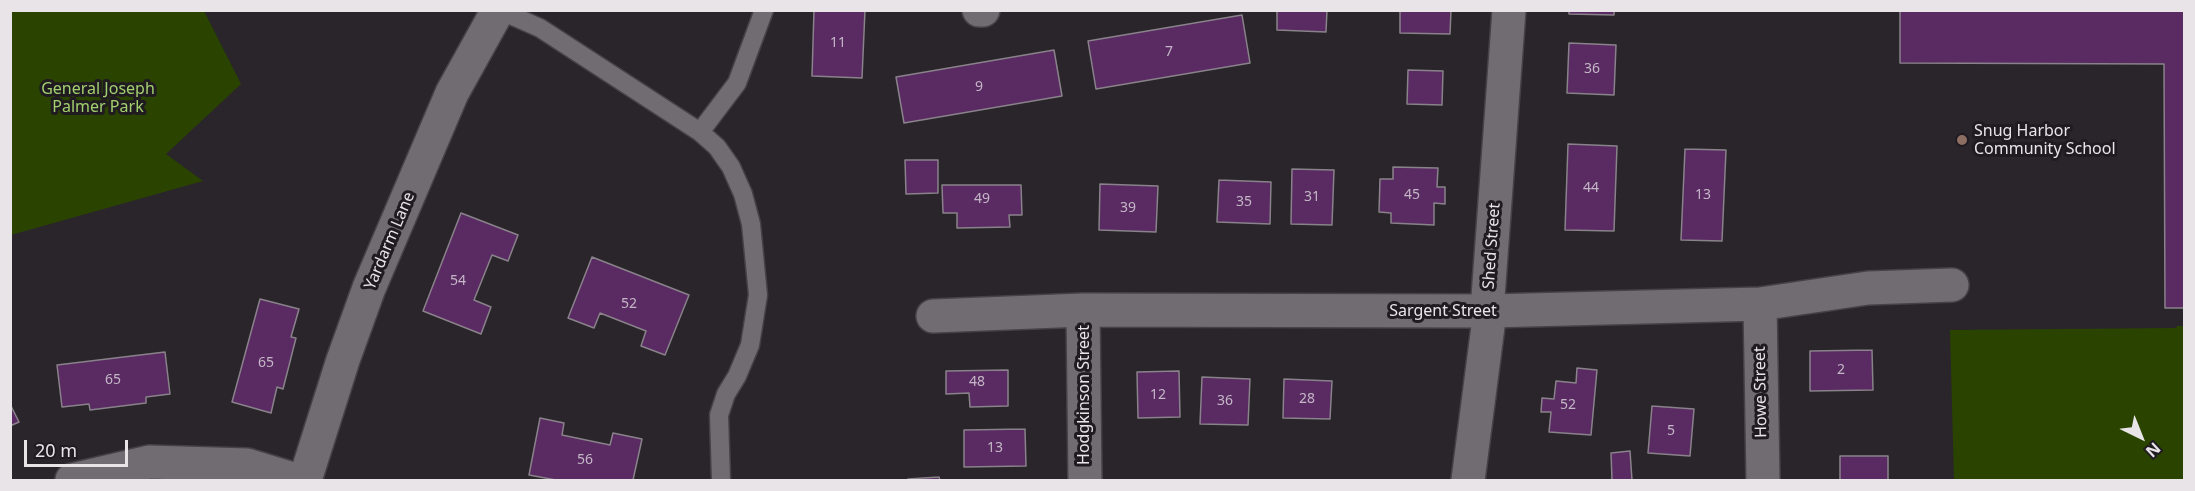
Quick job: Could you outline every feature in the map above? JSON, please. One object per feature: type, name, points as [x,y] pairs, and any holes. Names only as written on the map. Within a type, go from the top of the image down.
[{"type":"street","name":"Yardarm Lane","points":[[305,480],[343,360],[369,288],[452,93],[498,10]]},
{"type":"street","name":"Shed Street","points":[[1468,480],[1490,311],[1488,297],[1509,10]]},
{"type":"street","name":"Sargent Street","points":[[933,316],[1083,310],[1490,311],[1760,304],[1869,288],[1952,285]]},
{"type":"street","name":"Howe Street","points":[[1760,304],[1763,480]]},
{"type":"street","name":"Hodgkinson Street","points":[[1083,310],[1085,480]]},
{"type":"street","points":[[72,480],[149,462],[247,465],[296,480]]},
{"type":"lane","points":[[498,10],[540,28],[700,132],[722,153],[731,167],[743,194],[751,224],[758,295],[750,345],[738,376],[726,394],[719,415],[721,480]]},
{"type":"lane","points":[[700,132],[737,83],[764,10]]},
{"type":"green space","name":"General Joseph Palmer Park","points":[[11,10],[204,11],[241,84],[166,154],[203,181],[11,235]]},
{"type":"green space","points":[[2184,326],[2184,480],[1954,480],[1950,330],[2176,328]]},
{"type":"building","points":[[814,10],[865,10],[862,78],[812,76]]},
{"type":"building","points":[[1277,10],[1327,10],[1326,32],[1277,30]]},
{"type":"building","points":[[1400,10],[1451,10],[1450,34],[1400,33]]},
{"type":"building","points":[[1569,10],[1614,10],[1614,15],[1569,14]]},
{"type":"building","points":[[1900,10],[2184,10],[2184,308],[2165,308],[2164,64],[1900,63]]},
{"type":"building","points":[[1242,15],[1250,63],[1096,89],[1088,41]]},
{"type":"building","points":[[1569,43],[1616,45],[1614,95],[1567,93]]},
{"type":"building","points":[[1054,50],[1062,96],[904,123],[896,77]]},
{"type":"building","points":[[1408,70],[1443,71],[1442,105],[1407,104]]},
{"type":"building","points":[[1568,144],[1617,146],[1614,231],[1565,230]]},
{"type":"building","points":[[1685,149],[1726,150],[1722,241],[1681,240]]},
{"type":"building","points":[[905,160],[938,160],[938,193],[906,194]]},
{"type":"building","points":[[1393,167],[1438,168],[1437,187],[1445,187],[1445,204],[1434,203],[1434,225],[1391,223],[1391,213],[1379,212],[1380,179],[1393,179]]},
{"type":"building","points":[[1292,169],[1334,170],[1332,225],[1291,224]]},
{"type":"building","points":[[1219,180],[1271,182],[1270,224],[1217,222]]},
{"type":"building","points":[[1100,184],[1158,186],[1156,232],[1099,230]]},
{"type":"building","points":[[942,185],[1021,185],[1022,215],[1009,215],[1010,227],[957,228],[957,213],[943,213]]},
{"type":"building","points":[[461,213],[518,235],[508,261],[492,255],[474,300],[491,307],[481,334],[423,311]]},
{"type":"building","points":[[592,257],[689,295],[665,355],[641,346],[646,331],[600,313],[594,328],[568,318]]},
{"type":"building","points":[[260,299],[299,309],[291,337],[296,338],[283,389],[277,387],[271,413],[232,402]]},
{"type":"building","points":[[1872,350],[1873,390],[1810,391],[1810,351]]},
{"type":"building","points":[[165,352],[170,394],[146,397],[146,403],[90,410],[89,404],[62,407],[57,365]]},
{"type":"building","points":[[1577,368],[1597,370],[1591,435],[1549,432],[1551,412],[1541,412],[1542,398],[1554,399],[1556,381],[1576,383]]},
{"type":"building","points":[[1008,370],[1008,406],[970,407],[969,393],[946,394],[946,371]]},
{"type":"building","points":[[1179,371],[1180,417],[1138,418],[1137,372]]},
{"type":"building","points":[[1202,377],[1250,379],[1248,425],[1200,424]]},
{"type":"building","points":[[1284,379],[1332,381],[1330,419],[1283,418]]},
{"type":"building","points":[[10,404],[19,422],[10,426]]},
{"type":"building","points":[[1652,406],[1694,409],[1690,456],[1648,453]]},
{"type":"building","points":[[540,418],[564,423],[562,435],[610,445],[613,433],[642,439],[633,480],[556,480],[529,475]]},
{"type":"building","points":[[1025,429],[1026,466],[964,467],[964,430]]},
{"type":"building","points":[[1630,451],[1632,480],[1612,480],[1611,453]]},
{"type":"building","points":[[1840,456],[1888,456],[1888,480],[1840,480]]},
{"type":"building","points":[[939,477],[940,480],[908,480],[908,479]]},
{"type":"place","name":"Snug Harbor Community School","points":[[1962,140]]}]
